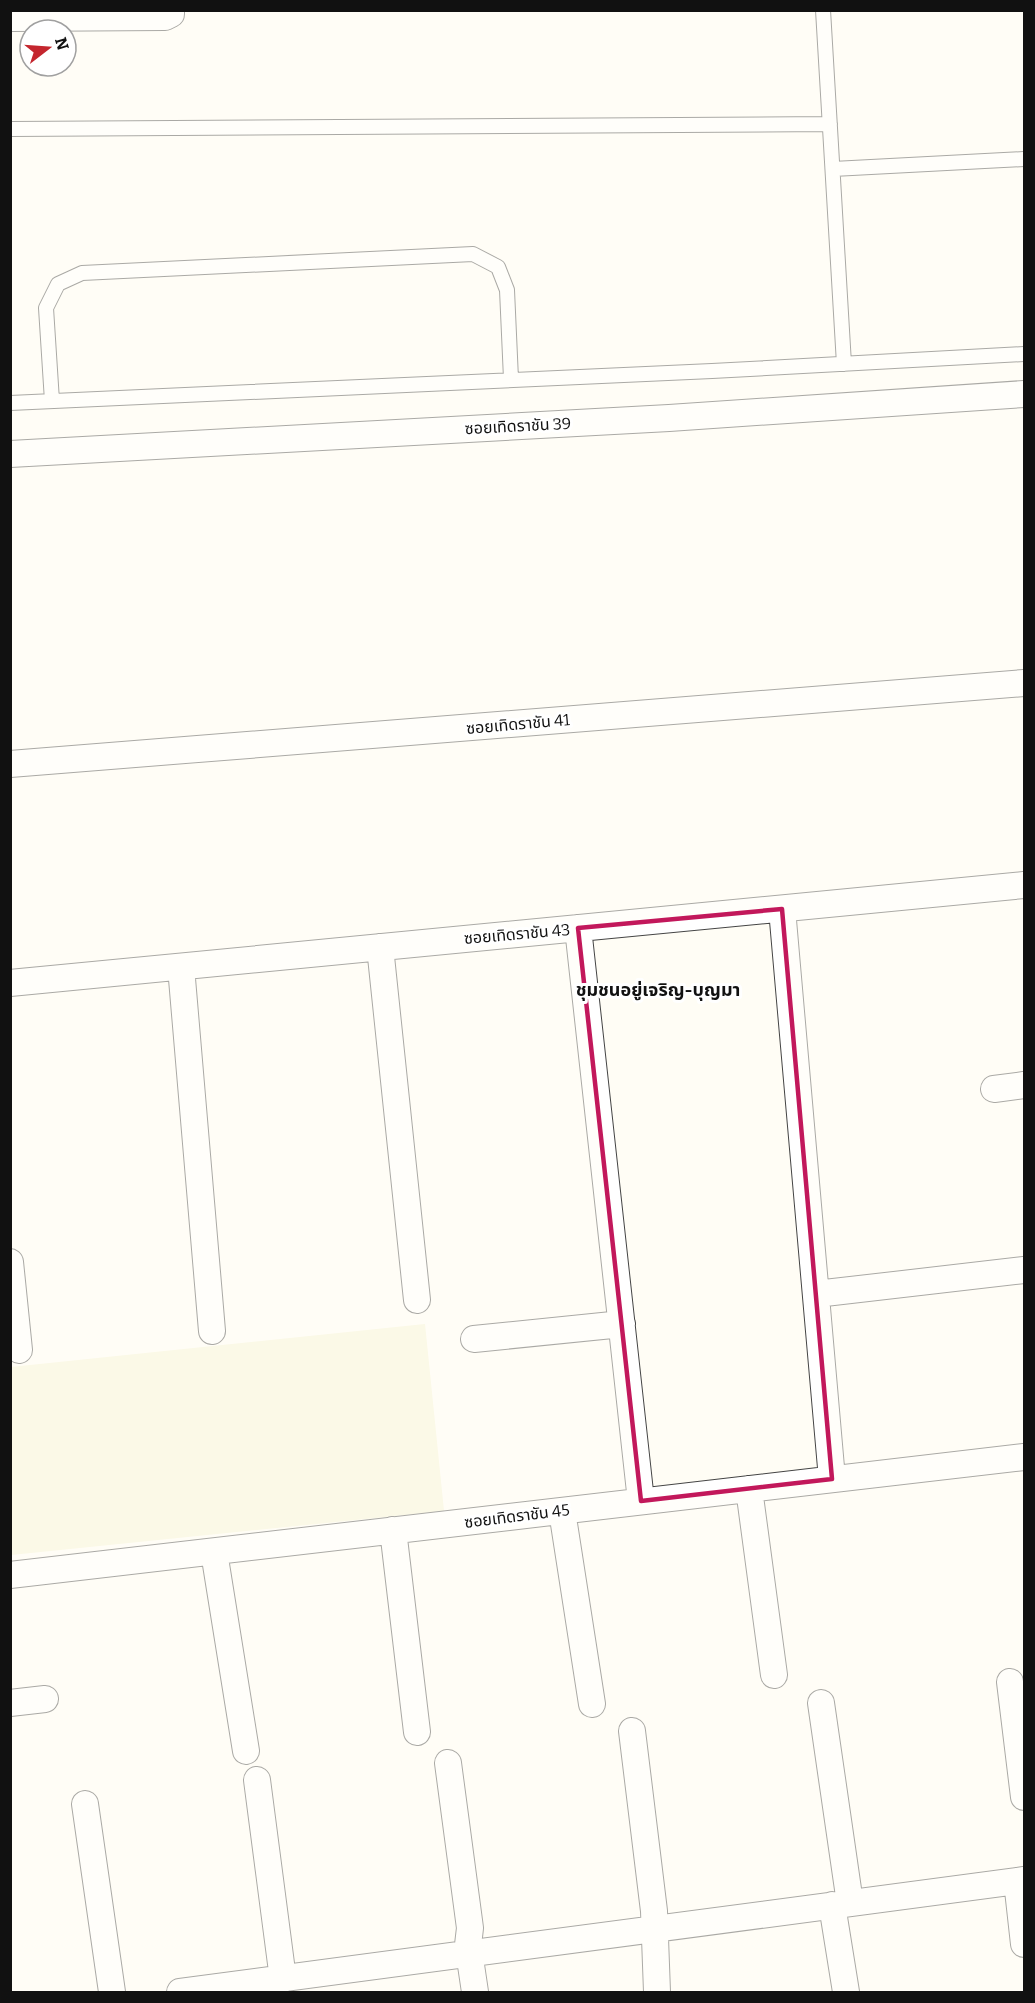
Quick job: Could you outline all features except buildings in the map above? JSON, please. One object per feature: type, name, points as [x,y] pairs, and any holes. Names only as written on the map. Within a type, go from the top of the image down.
[{"type":"street","points":[[10,18],[165,17],[171,14],[171,10]]},
{"type":"street","name":"ซอยเทิดราชัน 39","points":[[10,454],[669,418],[1024,394]]},
{"type":"street","name":"ซอยเทิดราชัน 41","points":[[10,764],[1024,683]]},
{"type":"street","name":"ซอยเทิดราชัน 43","points":[[10,983],[1024,885]]},
{"type":"street","points":[[782,909],[832,1479]]},
{"type":"street","points":[[578,928],[642,1502]]},
{"type":"street","points":[[380,947],[417,1300]]},
{"type":"street","points":[[181,967],[212,1331]]},
{"type":"street","points":[[994,1089],[1024,1085]]},
{"type":"street","points":[[10,1262],[19,1350]]},
{"type":"street","points":[[816,1294],[1024,1270]]},
{"type":"street","points":[[474,1339],[622,1324]]},
{"type":"street","name":"ซอยเทิดราชัน 45","points":[[10,1575],[1024,1457]]},
{"type":"street","points":[[749,1489],[774,1675]]},
{"type":"street","points":[[562,1511],[592,1704]]},
{"type":"street","points":[[393,1530],[417,1732]]},
{"type":"street","points":[[214,1552],[246,1751]]},
{"type":"street","points":[[1010,1682],[1024,1797]]},
{"type":"street","points":[[10,1703],[45,1699]]},
{"type":"street","points":[[820,1703],[841,1904],[846,1992]]},
{"type":"street","points":[[632,1731],[655,1929],[657,1992]]},
{"type":"street","points":[[448,1763],[470,1928],[470,1954],[475,1992]]},
{"type":"street","points":[[257,1780],[283,1979]]},
{"type":"street","points":[[85,1804],[112,1992]]},
{"type":"street","points":[[180,1992],[1021,1880],[1024,1944]]},
{"type":"lane","points":[[823,10],[844,364]]},
{"type":"lane","points":[[10,129],[830,124]]},
{"type":"lane","points":[[833,170],[1024,159]]},
{"type":"lane","points":[[52,401],[46,308],[58,284],[82,273],[449,255],[473,254],[498,267],[507,290],[511,379]]},
{"type":"lane","points":[[10,403],[1024,354]]},
{"type":"highlighted area","points":[[782,909],[832,1479],[641,1501],[578,928]]},
{"type":"shaded area","points":[[425,1324],[444,1511],[11,1555],[11,1367]]},
{"type":"district","name":"ชุมชนอยู่เจริญ-บุญมา","points":[[658,990]]}]
